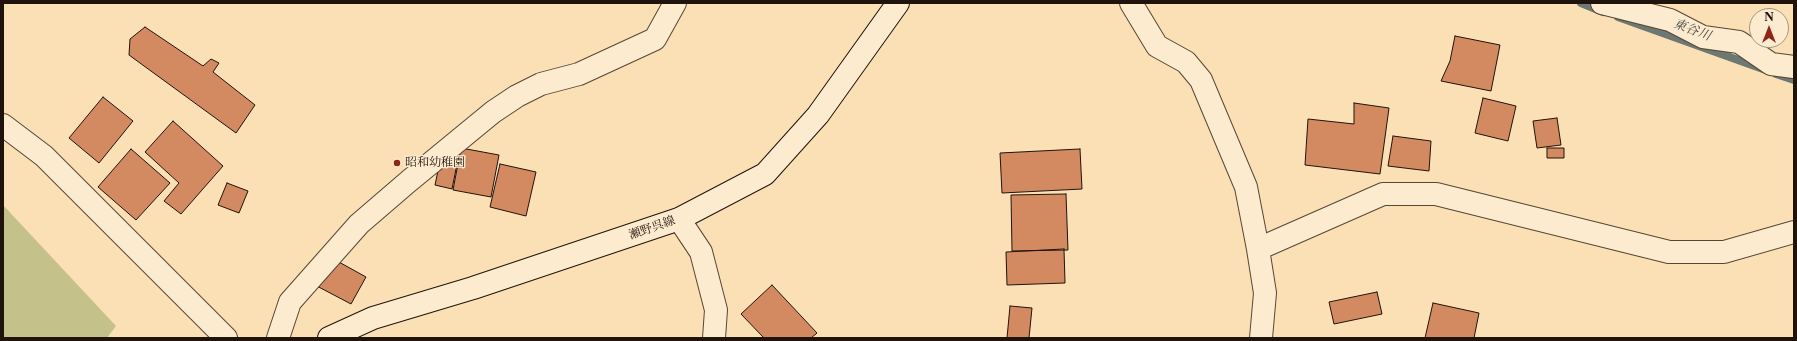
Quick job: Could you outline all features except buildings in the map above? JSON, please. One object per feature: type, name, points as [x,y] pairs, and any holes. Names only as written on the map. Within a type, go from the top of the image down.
[{"type":"street","points":[[278,338],[290,302],[360,224],[409,181],[493,112],[517,96],[540,84],[579,74],[656,39],[675,3]]},
{"type":"street","name":"瀬野呉線","points":[[329,338],[374,318],[473,288],[679,219],[765,174],[818,115],[898,3]]},
{"type":"street","points":[[1131,3],[1157,46],[1186,62],[1201,80],[1246,187],[1265,293],[1261,338]]},
{"type":"street","points":[[1602,3],[1670,20],[1703,37],[1739,42],[1771,64],[1794,67]]},
{"type":"street","points":[[3,125],[44,156],[226,338]]},
{"type":"street","points":[[1258,249],[1383,194],[1436,194],[1669,252],[1724,252],[1794,232]]},
{"type":"street","points":[[679,219],[701,252],[716,310],[714,338]]},
{"type":"shaded area","points":[[3,205],[116,326],[107,338],[3,338]]},
{"type":"waterway","name":"東谷川","points":[[1581,3],[1603,12]]},
{"type":"waterway","name":"東谷川","points":[[1618,17],[1763,69]]},
{"type":"waterway","name":"東谷川","points":[[1776,74],[1794,80]]},
{"type":"place","name":"昭和幼稚園","points":[[397,163]]}]
